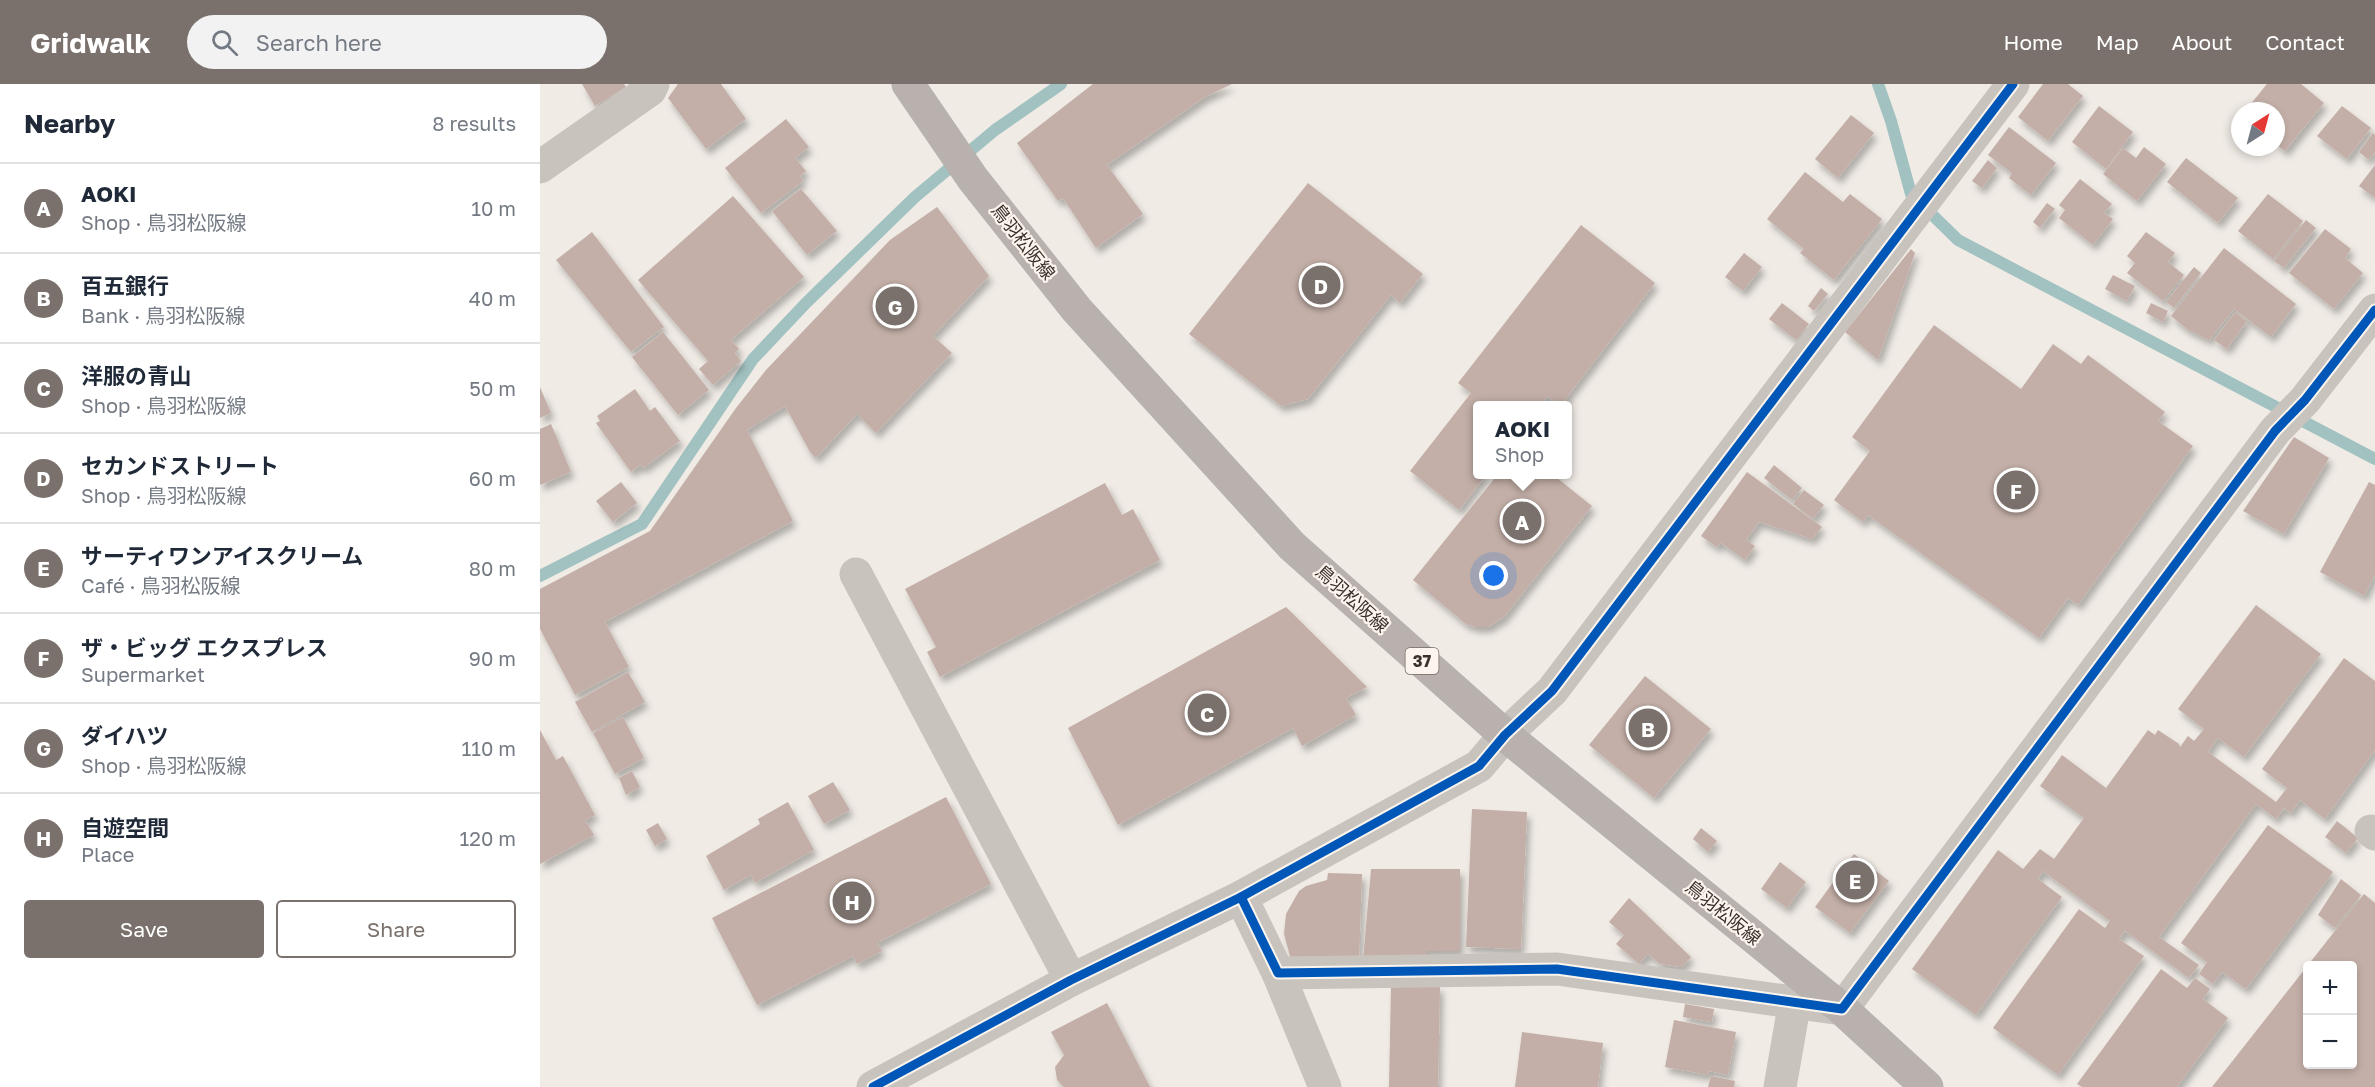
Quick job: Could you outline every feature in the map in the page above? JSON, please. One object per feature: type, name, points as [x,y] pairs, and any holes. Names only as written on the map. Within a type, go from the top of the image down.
[{"type":"main road","name":"鳥羽松阪線","points":[[908,84],[973,179],[1077,310],[1292,546],[1505,735],[1842,1009],[1927,1087]]},
{"type":"street","points":[[540,167],[650,90],[653,84]]},
{"type":"street","points":[[873,1087],[1071,980],[1241,897],[1479,766],[1505,735],[1552,691],[2013,84]]},
{"type":"street","points":[[1278,973],[1557,969],[1842,1009],[2275,431],[2305,400],[2375,310]]},
{"type":"street","points":[[856,574],[1071,980]]},
{"type":"street","points":[[1241,897],[1278,973],[1326,1087]]},
{"type":"street","points":[[1780,1087],[1795,1001]]},
{"type":"building","points":[[582,84],[624,84],[626,87],[595,106]]},
{"type":"building","points":[[678,84],[721,84],[746,119],[706,149],[668,98]]},
{"type":"building","points":[[1093,84],[1232,84],[1205,97],[1107,165],[1143,214],[1096,248],[1063,198],[1058,201],[1017,143]]},
{"type":"building","points":[[2043,84],[2068,84],[2083,96],[2048,141],[2018,117]]},
{"type":"building","points":[[2267,84],[2301,84],[2324,103],[2285,151],[2285,102],[2252,102]]},
{"type":"building","points":[[2099,106],[2133,132],[2106,169],[2072,142]]},
{"type":"building","points":[[2342,106],[2371,128],[2347,159],[2317,136]]},
{"type":"building","points":[[1851,115],[1874,133],[1838,178],[1815,159]]},
{"type":"building","points":[[786,119],[809,147],[795,158],[806,171],[800,176],[803,181],[761,213],[725,168]]},
{"type":"building","points":[[2009,127],[2056,163],[2031,195],[2009,178],[2012,173],[1988,155]]},
{"type":"building","points":[[2373,133],[2375,152],[2369,160],[2359,152]]},
{"type":"building","points":[[2144,147],[2166,164],[2137,201],[2103,174],[2123,148],[2136,158]]},
{"type":"building","points":[[2186,158],[2238,198],[2218,223],[2167,182]]},
{"type":"building","points":[[1988,160],[1997,168],[1982,188],[1972,181]]},
{"type":"building","points":[[2375,165],[2375,198],[2359,186]]},
{"type":"building","points":[[1805,172],[1843,202],[1850,194],[1882,219],[1834,280],[1800,253],[1804,249],[1767,219]]},
{"type":"building","points":[[2080,179],[2112,204],[2104,213],[2113,219],[2093,245],[2059,218],[2065,210],[2059,205]]},
{"type":"building","points":[[1308,183],[1423,274],[1400,303],[1391,295],[1308,399],[1281,406],[1189,334]]},
{"type":"building","points":[[801,189],[837,231],[807,255],[772,211]]},
{"type":"building","points":[[2268,194],[2303,221],[2273,259],[2238,231]]},
{"type":"building","points":[[733,196],[804,277],[731,340],[739,349],[735,353],[741,361],[713,385],[699,369],[708,361],[638,280]]},
{"type":"building","points":[[2047,203],[2055,209],[2040,228],[2033,222]]},
{"type":"building","points":[[937,207],[989,276],[933,336],[952,353],[876,433],[857,414],[816,458],[810,452],[785,406],[747,430],[793,521],[605,622],[629,667],[575,695],[540,629],[540,589],[650,531],[736,408],[766,370],[890,240]]},
{"type":"building","points":[[2306,220],[2316,228],[2284,268],[2274,261]]},
{"type":"building","points":[[1581,225],[1655,283],[1564,401],[1554,401],[1548,396],[1544,401],[1473,401],[1473,479],[1483,479],[1459,510],[1410,471],[1471,393],[1458,383]]},
{"type":"building","points":[[2325,229],[2351,249],[2345,258],[2363,273],[2334,309],[2289,273]]},
{"type":"building","points":[[592,232],[664,327],[631,352],[556,260]]},
{"type":"building","points":[[2146,232],[2175,253],[2168,262],[2184,275],[2163,301],[2127,273],[2135,263],[2127,256]]},
{"type":"building","points":[[2224,248],[2296,304],[2271,337],[2234,309],[2209,340],[2187,329],[2171,316]]},
{"type":"building","points":[[1911,249],[1915,253],[1878,360],[1845,332]]},
{"type":"building","points":[[1744,253],[1762,267],[1743,291],[1725,277]]},
{"type":"building","points":[[2194,267],[2201,273],[2174,308],[2166,302]]},
{"type":"building","points":[[2113,275],[2135,286],[2127,301],[2105,289]]},
{"type":"building","points":[[1821,288],[1828,294],[1814,311],[1808,306]]},
{"type":"building","points":[[1782,303],[1809,324],[1796,340],[1769,319]]},
{"type":"building","points":[[2151,303],[2168,311],[2163,322],[2146,313]]},
{"type":"building","points":[[2235,312],[2247,321],[2227,349],[2214,340]]},
{"type":"building","points":[[1934,325],[2021,389],[2053,344],[2081,364],[2088,355],[2165,412],[2158,421],[2193,446],[2078,605],[2068,598],[2039,638],[1868,515],[1863,522],[1834,500],[1870,451],[1852,437]]},
{"type":"building","points":[[663,332],[709,390],[678,415],[632,357]]},
{"type":"building","points":[[540,387],[551,413],[540,418]]},
{"type":"building","points":[[635,389],[650,411],[655,407],[680,441],[643,468],[640,465],[631,472],[596,423],[600,421],[597,416]]},
{"type":"building","points":[[551,424],[571,472],[540,485],[540,429]]},
{"type":"building","points":[[2294,437],[2329,458],[2284,534],[2243,511]]},
{"type":"building","points":[[1774,465],[1802,488],[1792,500],[1764,478]]},
{"type":"building","points":[[1747,472],[1822,527],[1812,539],[1759,522],[1746,540],[1755,546],[1745,560],[1721,543],[1717,547],[1701,536]]},
{"type":"building","points":[[1494,479],[1558,479],[1592,506],[1504,617],[1488,627],[1466,624],[1413,580]]},
{"type":"building","points":[[621,482],[637,503],[613,522],[596,501]]},
{"type":"building","points":[[2369,482],[2375,485],[2375,575],[2364,596],[2320,572]]},
{"type":"building","points":[[1105,483],[1122,515],[1133,509],[1160,560],[940,677],[927,652],[936,647],[905,589]]},
{"type":"building","points":[[1804,490],[1824,505],[1813,519],[1793,504]]},
{"type":"building","points":[[2256,605],[2321,654],[2244,757],[2218,738],[2208,752],[2276,802],[2287,788],[2262,769],[2344,658],[2375,681],[2375,750],[2325,819],[2300,800],[2291,813],[2284,808],[2276,819],[2256,804],[2159,937],[2199,965],[2189,978],[2125,931],[2119,939],[2144,956],[2058,1075],[1993,1028],[2079,909],[2105,928],[2110,921],[2043,871],[2038,879],[2062,897],[1976,1015],[1912,969],[1998,850],[2023,869],[2040,849],[2054,859],[2084,818],[2040,786],[2062,755],[2106,788],[2148,730],[2155,735],[2158,730],[2180,747],[2188,736],[2194,741],[2204,729],[2178,709]]},
{"type":"building","points":[[1286,607],[1367,687],[1346,698],[1356,715],[1302,746],[1293,728],[1118,825],[1068,728]]},
{"type":"building","points":[[628,672],[645,702],[592,732],[575,702]]},
{"type":"building","points":[[1645,676],[1711,729],[1654,798],[1589,745]]},
{"type":"building","points":[[623,717],[644,758],[615,774],[593,733]]},
{"type":"building","points":[[540,730],[556,760],[563,756],[595,815],[585,820],[594,835],[540,864]]},
{"type":"building","points":[[632,771],[640,787],[626,795],[619,778]]},
{"type":"building","points":[[833,782],[850,810],[824,824],[808,796]]},
{"type":"building","points":[[946,797],[991,884],[877,943],[882,951],[857,964],[853,956],[757,1005],[712,918]]},
{"type":"building","points":[[788,802],[814,850],[755,883],[751,875],[724,890],[706,856],[760,824],[758,819]]},
{"type":"building","points":[[1472,809],[1527,812],[1521,949],[1466,947]]},
{"type":"building","points":[[2337,821],[2358,838],[2346,853],[2325,837]]},
{"type":"building","points":[[658,823],[667,839],[655,846],[646,830]]},
{"type":"building","points":[[2268,825],[2333,872],[2246,989],[2222,972],[2213,984],[2199,974],[2207,962],[2181,943]]},
{"type":"building","points":[[1701,828],[1717,841],[1708,852],[1693,839]]},
{"type":"building","points":[[1854,854],[1889,881],[1850,933],[1815,907]]},
{"type":"building","points":[[1780,862],[1806,882],[1787,908],[1761,889]]},
{"type":"building","points":[[1371,869],[1460,869],[1460,951],[1427,951],[1427,955],[1363,960]]},
{"type":"building","points":[[1328,873],[1362,874],[1359,963],[1291,960],[1284,934],[1286,914],[1299,891],[1306,886],[1327,880]]},
{"type":"building","points":[[2341,879],[2361,895],[2335,928],[2318,915]]},
{"type":"building","points":[[2364,894],[2375,903],[2375,1087],[2212,1087],[2303,971],[2303,1069],[2357,1069],[2357,961],[2311,961]]},
{"type":"building","points":[[1629,898],[1691,957],[1682,967],[1660,964],[1648,954],[1639,964],[1616,944],[1624,935],[1609,922]]},
{"type":"building","points":[[2161,969],[2187,988],[2195,978],[2210,989],[2203,999],[2228,1018],[2177,1087],[2082,1087],[2077,1084]]},
{"type":"building","points":[[1391,986],[1440,986],[1438,1087],[1389,1087]]},
{"type":"building","points":[[1107,1003],[1150,1087],[1064,1087],[1057,1080],[1055,1067],[1064,1055],[1051,1032]]},
{"type":"building","points":[[1685,1004],[1714,1009],[1712,1022],[1683,1017]]},
{"type":"building","points":[[1674,1020],[1736,1032],[1728,1075],[1709,1071],[1708,1075],[1665,1067]]},
{"type":"building","points":[[1522,1032],[1603,1043],[1598,1087],[1515,1087]]},
{"type":"building","points":[[1711,1076],[1735,1081],[1734,1087],[1708,1087]]},
{"type":"waterway","points":[[540,576],[642,524],[753,359],[806,303],[915,197],[995,130],[1061,84]]},
{"type":"waterway","points":[[1878,84],[1891,121],[1911,194],[1958,240],[2375,459]]},
{"type":"cycle path","points":[[873,1087],[1071,980],[1241,897],[1479,766],[1505,735],[1552,691],[2013,84]]},
{"type":"cycle path","points":[[1241,897],[1278,973],[1557,969],[1842,1009],[2275,431],[2305,400],[2375,310]]},
{"type":"place","name":"セカンドストリート","points":[[1321,285]]},
{"type":"place","name":"ダイハツ","points":[[895,306]]},
{"type":"place","name":"ザ・ビッグ エクスプレス","points":[[2016,490]]},
{"type":"place","name":"AOKI","points":[[1522,521]]},
{"type":"place","name":"洋服の青山","points":[[1207,713]]},
{"type":"place","name":"百五銀行","points":[[1648,728]]},
{"type":"place","name":"サーティワンアイスクリーム","points":[[1855,880]]},
{"type":"place","name":"自遊空間","points":[[852,901]]}]
